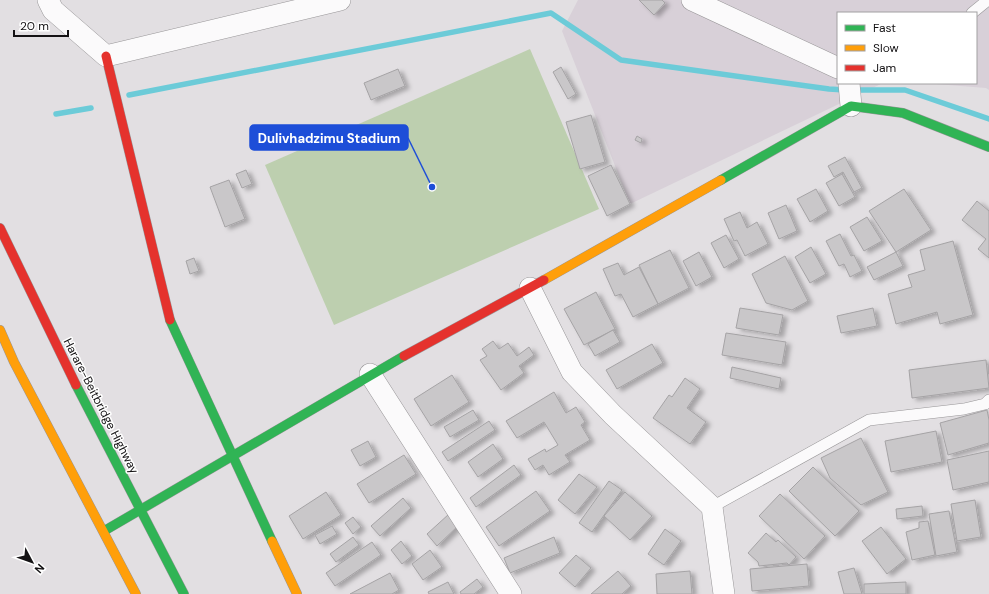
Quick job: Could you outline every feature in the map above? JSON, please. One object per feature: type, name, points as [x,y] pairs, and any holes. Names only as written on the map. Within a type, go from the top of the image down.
[{"type":"main road","points":[[106,56],[168,316],[297,594]]},
{"type":"main road","points":[[104,532],[370,374],[530,288],[848,87],[903,113],[989,147]]},
{"type":"main road","name":"Harare-Beitbridge Highway","points":[[0,228],[82,397],[184,594]]},
{"type":"main road","points":[[0,330],[14,362],[136,594]]},
{"type":"street","points":[[48,0],[53,10],[106,56],[340,0]]},
{"type":"street","points":[[692,0],[837,81]]},
{"type":"street","points":[[530,288],[572,372],[613,415],[712,507],[724,594]]},
{"type":"street","points":[[370,374],[511,594]]},
{"type":"lane","points":[[973,12],[988,0]]},
{"type":"lane","points":[[712,507],[869,420],[964,410],[985,404],[989,400]]},
{"type":"shaded area","points":[[578,0],[989,0],[989,90],[986,88],[936,84],[977,84],[977,12],[837,12],[837,84],[881,84],[630,204],[562,31]]},
{"type":"green space","points":[[530,49],[599,209],[334,325],[265,165]]},
{"type":"building","points":[[639,0],[662,0],[665,3],[654,15]]},
{"type":"building","points":[[561,67],[576,94],[568,99],[553,72]]},
{"type":"building","points":[[398,69],[405,86],[371,100],[364,83]]},
{"type":"building","points":[[591,115],[605,162],[580,169],[566,122]]},
{"type":"building","points":[[637,136],[642,139],[641,143],[635,140]]},
{"type":"building","points":[[845,157],[862,188],[854,192],[843,172],[834,177],[828,166]]},
{"type":"building","points":[[611,165],[630,204],[607,216],[588,176]]},
{"type":"building","points":[[246,170],[252,184],[242,188],[236,174]]},
{"type":"building","points":[[842,174],[855,197],[839,206],[826,183]]},
{"type":"building","points":[[229,180],[245,219],[225,227],[210,187]]},
{"type":"building","points":[[816,189],[828,211],[810,222],[797,199]]},
{"type":"building","points":[[904,189],[931,230],[896,252],[869,211]]},
{"type":"building","points":[[977,201],[989,211],[989,258],[978,249],[986,239],[962,220]]},
{"type":"building","points":[[786,205],[797,231],[779,239],[768,213]]},
{"type":"building","points":[[740,212],[747,228],[757,222],[768,244],[745,256],[737,240],[734,241],[724,219]]},
{"type":"building","points":[[867,217],[882,241],[864,251],[850,227]]},
{"type":"building","points":[[840,234],[851,256],[854,255],[862,271],[850,277],[844,264],[839,266],[826,241]]},
{"type":"building","points":[[726,235],[739,259],[724,268],[711,243]]},
{"type":"building","points":[[953,241],[973,315],[940,324],[937,312],[896,324],[888,294],[912,287],[908,275],[925,270],[920,250]]},
{"type":"building","points":[[811,247],[826,274],[810,283],[795,257]]},
{"type":"building","points":[[670,250],[689,288],[658,304],[639,265]]},
{"type":"building","points":[[699,252],[712,277],[696,286],[683,261]]},
{"type":"building","points":[[896,252],[903,266],[874,280],[867,267]]},
{"type":"building","points":[[785,256],[808,301],[792,310],[766,303],[752,274]]},
{"type":"building","points":[[194,258],[199,271],[190,274],[186,261]]},
{"type":"building","points":[[618,263],[624,275],[639,267],[658,304],[633,317],[621,294],[615,296],[603,269]]},
{"type":"building","points":[[596,292],[615,329],[584,345],[564,309]]},
{"type":"building","points":[[740,308],[783,315],[779,335],[736,328]]},
{"type":"building","points":[[873,308],[877,326],[841,333],[837,316]]},
{"type":"building","points":[[613,330],[620,342],[595,356],[588,344]]},
{"type":"building","points":[[726,333],[786,342],[782,365],[722,355]]},
{"type":"building","points":[[493,341],[499,349],[508,343],[517,356],[529,347],[534,355],[519,366],[524,373],[501,390],[480,360],[487,356],[482,349]]},
{"type":"building","points":[[652,344],[663,363],[617,389],[606,370]]},
{"type":"building","points":[[986,360],[989,388],[912,398],[909,370]]},
{"type":"building","points":[[732,367],[781,378],[779,389],[730,378]]},
{"type":"building","points":[[452,375],[469,402],[431,426],[414,399]]},
{"type":"building","points":[[685,378],[700,389],[687,408],[706,422],[690,444],[653,418],[669,395],[672,397]]},
{"type":"building","points":[[554,392],[566,413],[576,407],[585,422],[581,425],[590,440],[565,455],[570,462],[549,475],[543,465],[535,470],[528,459],[545,449],[546,452],[558,445],[544,422],[517,438],[506,421]]},
{"type":"building","points":[[473,410],[479,420],[450,437],[444,427]]},
{"type":"building","points":[[987,410],[989,420],[989,443],[948,455],[940,423]]},
{"type":"building","points":[[489,421],[495,430],[448,461],[442,452]]},
{"type":"building","points":[[936,431],[942,462],[891,472],[885,441]]},
{"type":"building","points":[[861,438],[888,492],[861,505],[830,478],[821,458]]},
{"type":"building","points":[[368,441],[376,457],[360,466],[351,450]]},
{"type":"building","points":[[493,444],[503,459],[478,477],[468,462]]},
{"type":"building","points":[[989,451],[989,482],[953,490],[947,460]]},
{"type":"building","points":[[404,455],[416,474],[369,503],[357,484]]},
{"type":"building","points":[[514,465],[521,475],[476,507],[470,498]]},
{"type":"building","points":[[813,467],[859,511],[835,536],[789,491]]},
{"type":"building","points":[[579,474],[597,487],[575,514],[558,500]]},
{"type":"building","points":[[609,481],[622,490],[592,532],[579,523]]},
{"type":"building","points":[[536,491],[550,511],[499,546],[486,527]]},
{"type":"building","points":[[326,492],[341,515],[303,539],[289,516]]},
{"type":"building","points":[[625,492],[652,516],[630,540],[604,516]]},
{"type":"building","points":[[780,494],[825,536],[804,559],[759,516]]},
{"type":"building","points":[[403,498],[411,508],[380,536],[371,526]]},
{"type":"building","points":[[975,500],[981,537],[957,541],[951,504]]},
{"type":"building","points":[[922,506],[923,516],[897,519],[896,509]]},
{"type":"building","points":[[949,511],[957,552],[936,556],[929,514]]},
{"type":"building","points":[[449,514],[459,525],[437,546],[427,534]]},
{"type":"building","points":[[353,517],[361,527],[353,534],[345,523]]},
{"type":"building","points":[[928,521],[935,555],[912,560],[906,532],[919,528],[919,522]]},
{"type":"building","points":[[332,526],[337,534],[320,544],[315,535]]},
{"type":"building","points":[[881,527],[906,559],[887,574],[862,541]]},
{"type":"building","points":[[665,529],[681,541],[664,565],[648,554]]},
{"type":"building","points":[[766,533],[776,542],[778,540],[796,557],[789,565],[787,563],[759,566],[758,562],[748,553]]},
{"type":"building","points":[[353,537],[359,545],[336,562],[330,554]]},
{"type":"building","points":[[554,537],[560,553],[510,573],[504,558]]},
{"type":"building","points":[[401,541],[412,556],[402,564],[391,550]]},
{"type":"building","points":[[372,542],[381,555],[335,586],[326,573]]},
{"type":"building","points":[[430,550],[442,567],[423,580],[412,564]]},
{"type":"building","points":[[576,555],[591,568],[575,587],[559,573]]},
{"type":"building","points":[[807,564],[809,586],[752,591],[750,569]]},
{"type":"building","points":[[854,568],[862,594],[844,594],[838,572]]},
{"type":"building","points":[[618,571],[631,586],[622,594],[591,594]]},
{"type":"building","points":[[690,571],[692,594],[657,594],[656,574]]},
{"type":"building","points":[[390,573],[399,590],[392,594],[350,594]]},
{"type":"building","points":[[477,579],[483,587],[474,594],[461,594],[460,592]]},
{"type":"building","points":[[448,582],[454,594],[429,594],[428,592]]},
{"type":"building","points":[[906,582],[906,594],[864,594],[864,584]]},
{"type":"waterway","points":[[129,95],[551,13],[621,60],[845,90]]},
{"type":"waterway","points":[[854,90],[905,90],[989,119]]},
{"type":"waterway","points":[[56,114],[91,108]]},
{"type":"traffic: fast","points":[[721,180],[851,106],[903,113],[989,147]]},
{"type":"traffic: fast","points":[[170,320],[272,541]]},
{"type":"traffic: fast","points":[[104,531],[404,356]]},
{"type":"traffic: fast","points":[[76,385],[184,594]]},
{"type":"traffic: slow","points":[[544,280],[721,180]]},
{"type":"traffic: slow","points":[[0,330],[14,362],[136,594]]},
{"type":"traffic: slow","points":[[272,541],[297,594]]},
{"type":"traffic: jam","points":[[106,56],[170,320]]},
{"type":"traffic: jam","points":[[0,228],[76,385]]},
{"type":"traffic: jam","points":[[404,356],[544,280]]},
{"type":"place","name":"Dulivhadzimu Stadium","points":[[432,187]]}]
